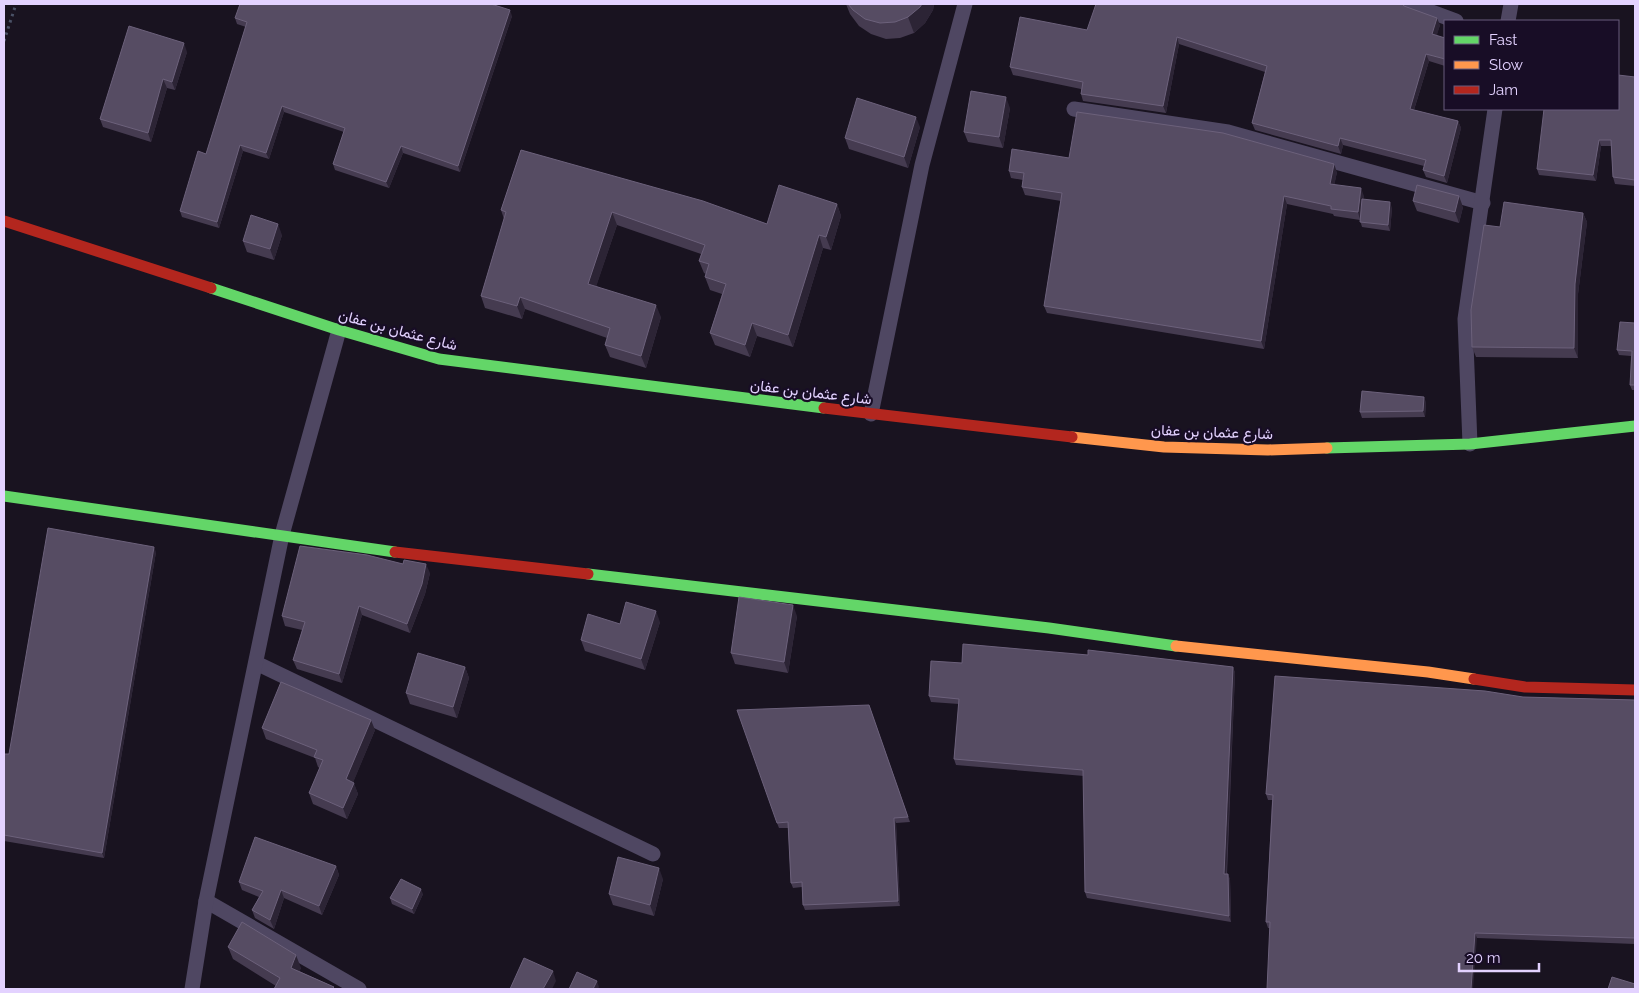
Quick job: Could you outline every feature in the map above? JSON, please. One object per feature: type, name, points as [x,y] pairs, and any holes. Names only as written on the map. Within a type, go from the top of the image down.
[{"type":"street","name":"شارع عثمان بن عفان","points":[[4,222],[339,330],[439,359],[871,414],[1164,447],[1268,450],[1470,444],[1635,426]]},
{"type":"street","points":[[4,496],[363,548],[1049,628],[1178,646],[1428,672],[1524,687],[1635,690]]},
{"type":"lane","points":[[871,414],[922,165],[965,4]]},
{"type":"lane","points":[[1410,4],[1453,20]]},
{"type":"lane","points":[[1508,20],[1511,4]]},
{"type":"lane","points":[[1074,109],[1228,132],[1483,203]]},
{"type":"lane","points":[[1470,444],[1465,319],[1495,110]]},
{"type":"lane","points":[[192,989],[206,901],[282,535],[339,330]]},
{"type":"lane","points":[[256,663],[654,854]]},
{"type":"lane","points":[[206,901],[359,989]]},
{"type":"path","points":[[4,41],[16,4]]},
{"type":"building","points":[[240,4],[491,4],[510,10],[458,166],[401,146],[386,182],[333,164],[345,128],[282,106],[266,153],[240,145],[217,222],[180,211],[198,151],[206,154],[247,22],[235,18]]},
{"type":"building","points":[[848,4],[922,4],[908,17],[895,22],[880,23],[865,19]]},
{"type":"building","points":[[1096,4],[1402,4],[1437,18],[1432,34],[1444,38],[1444,59],[1426,54],[1410,109],[1458,121],[1444,176],[1423,170],[1426,160],[1340,138],[1338,146],[1252,123],[1267,66],[1177,37],[1163,106],[1081,94],[1083,82],[1010,67],[1020,17],[1087,30]]},
{"type":"building","points":[[129,26],[184,43],[172,82],[163,79],[148,133],[100,119]]},
{"type":"building","points":[[1619,75],[1635,77],[1635,180],[1613,177],[1611,140],[1599,140],[1593,175],[1537,169],[1544,110],[1619,110]]},
{"type":"building","points":[[971,91],[1006,97],[999,137],[964,132]]},
{"type":"building","points":[[857,98],[916,117],[904,157],[845,138]]},
{"type":"building","points":[[1077,112],[1223,133],[1334,164],[1330,184],[1361,188],[1358,212],[1331,209],[1331,206],[1284,196],[1261,341],[1044,306],[1062,193],[1022,187],[1024,173],[1009,171],[1012,149],[1069,158]]},
{"type":"building","points":[[521,150],[703,201],[767,224],[779,185],[837,204],[826,237],[819,235],[788,335],[752,323],[745,345],[710,333],[726,284],[705,277],[709,264],[699,261],[705,245],[612,212],[588,284],[656,305],[641,356],[605,345],[610,328],[520,297],[517,306],[481,296],[506,212],[501,210]]},
{"type":"building","points":[[1417,185],[1459,196],[1455,212],[1413,201]]},
{"type":"building","points":[[1362,199],[1390,202],[1388,225],[1360,222]]},
{"type":"building","points":[[1504,202],[1583,213],[1575,284],[1574,348],[1472,347],[1471,310],[1484,225],[1500,227]]},
{"type":"building","points":[[251,215],[278,224],[270,249],[243,241]]},
{"type":"building","points":[[1620,322],[1635,323],[1635,385],[1630,385],[1632,351],[1617,350]]},
{"type":"building","points":[[1362,391],[1424,397],[1423,411],[1360,412]]},
{"type":"building","points":[[48,528],[154,547],[102,853],[4,835],[4,754],[9,754]]},
{"type":"building","points":[[300,546],[367,555],[403,564],[404,560],[426,564],[422,584],[407,624],[359,606],[339,674],[293,660],[305,622],[282,616]]},
{"type":"building","points":[[739,597],[793,605],[784,662],[731,653]]},
{"type":"building","points":[[626,602],[656,611],[641,659],[581,640],[588,614],[620,624]]},
{"type":"building","points":[[963,644],[1088,655],[1088,650],[1233,667],[1224,874],[1228,874],[1229,916],[1085,892],[1083,770],[954,759],[959,699],[929,696],[931,661],[962,663]]},
{"type":"building","points":[[418,653],[465,667],[453,707],[406,693]]},
{"type":"building","points":[[1275,676],[1485,691],[1523,697],[1635,700],[1635,938],[1475,933],[1471,989],[1267,989],[1270,922],[1266,922],[1273,795],[1266,794]]},
{"type":"building","points":[[281,682],[371,720],[346,779],[354,783],[343,808],[309,793],[323,760],[314,757],[317,750],[262,728]]},
{"type":"building","points":[[869,705],[908,817],[894,818],[898,901],[803,905],[802,882],[791,883],[788,822],[777,823],[737,710]]},
{"type":"building","points":[[255,837],[336,866],[319,906],[281,890],[270,920],[252,910],[263,891],[239,882]]},
{"type":"building","points":[[618,857],[659,868],[650,905],[609,894]]},
{"type":"building","points":[[401,879],[421,889],[412,909],[390,898]]},
{"type":"building","points":[[242,922],[296,955],[291,968],[334,987],[332,989],[274,989],[280,978],[228,947]]},
{"type":"building","points":[[524,958],[553,971],[543,989],[510,989]]},
{"type":"building","points":[[577,972],[597,981],[593,989],[569,989]]},
{"type":"building","points":[[1612,977],[1635,984],[1635,989],[1608,989]]},
{"type":"traffic: fast","points":[[211,288],[339,330],[439,359],[824,408]]},
{"type":"traffic: fast","points":[[1327,448],[1470,444],[1635,426]]},
{"type":"traffic: fast","points":[[4,496],[395,552]]},
{"type":"traffic: fast","points":[[588,574],[1049,628],[1176,646]]},
{"type":"traffic: slow","points":[[1072,437],[1164,447],[1268,450],[1327,448]]},
{"type":"traffic: slow","points":[[1176,646],[1428,672],[1474,679]]},
{"type":"traffic: jam","points":[[4,221],[211,288]]},
{"type":"traffic: jam","points":[[824,408],[1072,437]]},
{"type":"traffic: jam","points":[[395,552],[588,574]]},
{"type":"traffic: jam","points":[[1474,679],[1525,687],[1635,690]]}]
